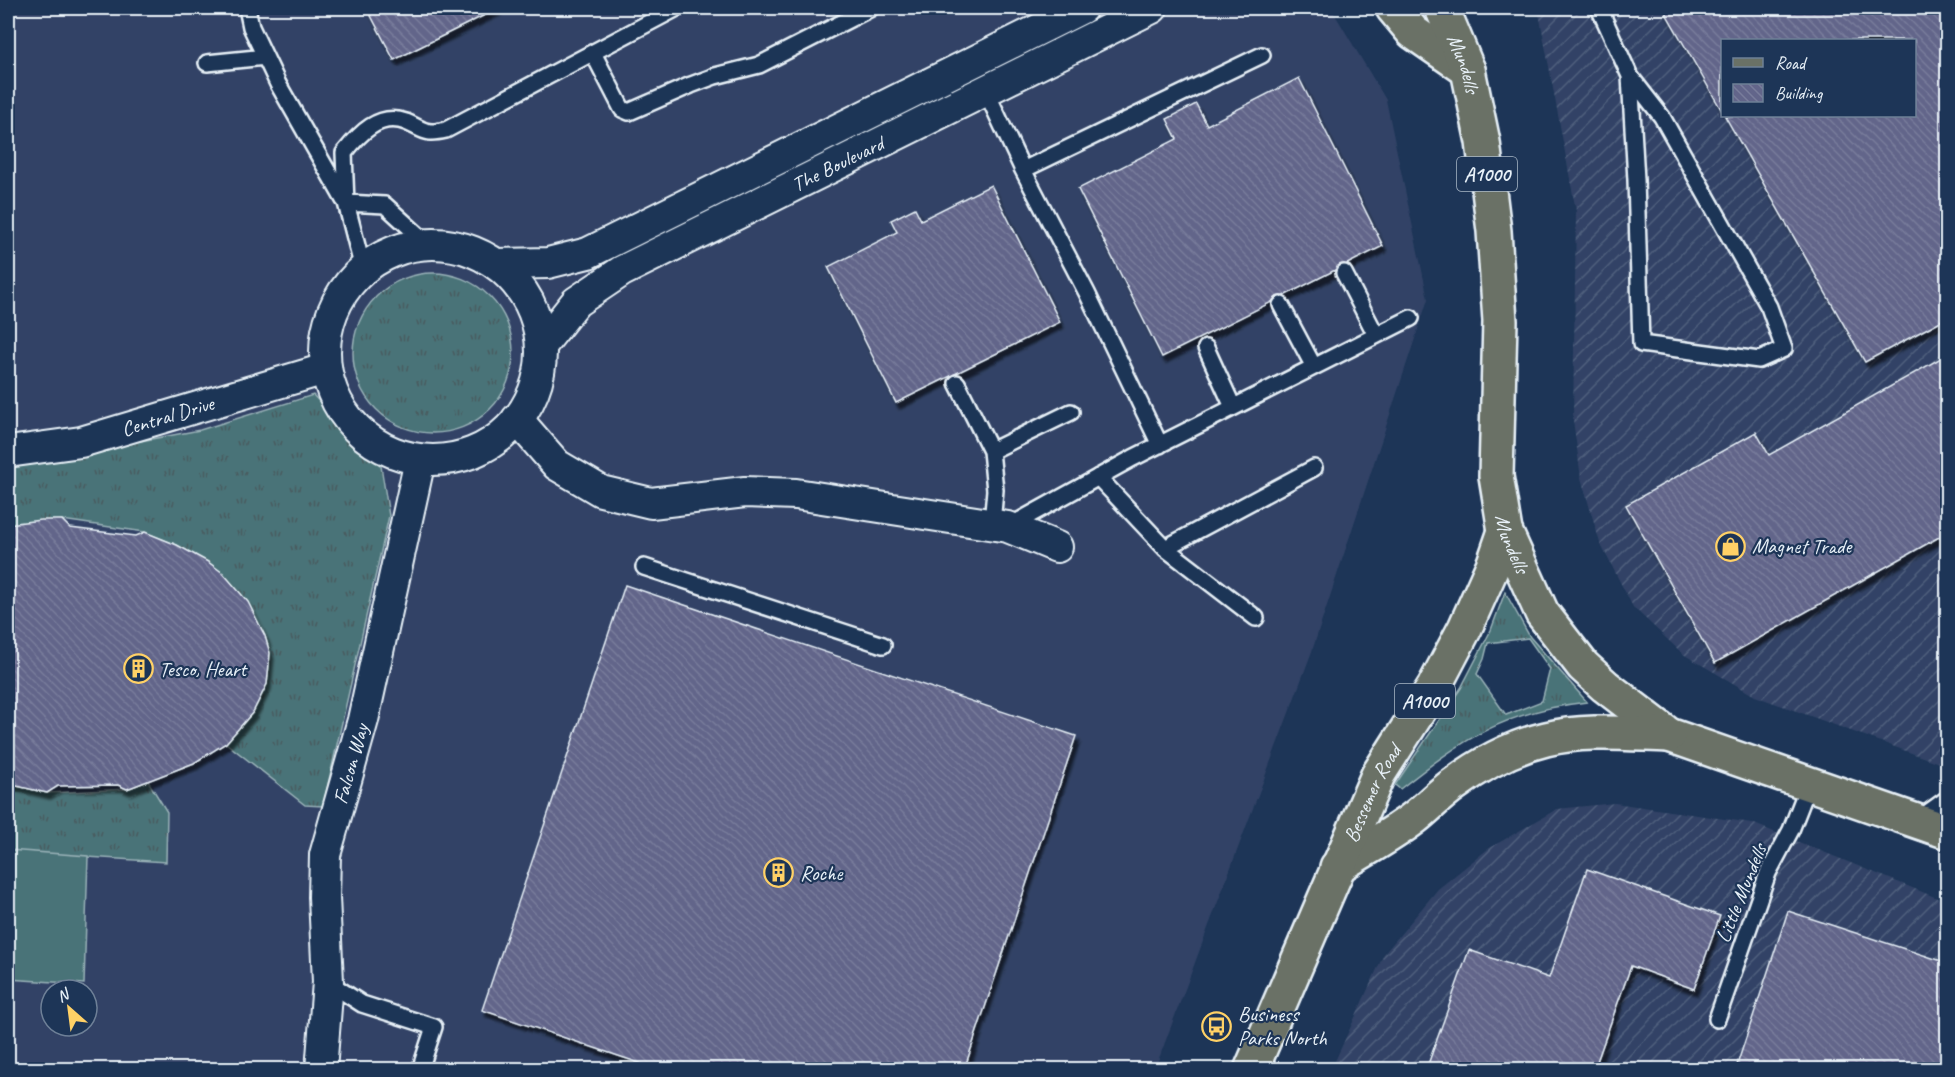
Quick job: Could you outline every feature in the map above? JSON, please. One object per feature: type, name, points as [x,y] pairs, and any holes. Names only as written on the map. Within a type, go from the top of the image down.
[{"type":"main road","points":[[1393,8],[1413,32],[1468,70]]},
{"type":"main road","name":"Mundells","points":[[1442,8],[1468,70],[1483,142],[1494,231],[1500,321],[1496,476],[1505,531],[1542,613],[1582,666],[1669,735],[1947,832]]},
{"type":"main road","name":"Bessemer Road","points":[[1251,1070],[1378,775],[1434,687],[1465,628],[1494,563],[1505,531]]},
{"type":"main road","name":"Bessemer Road","points":[[1337,867],[1413,819],[1451,786],[1485,763],[1518,748],[1548,738],[1585,734],[1669,735]]},
{"type":"street","name":"The Boulevard","points":[[498,264],[548,263],[588,253],[1082,8]]},
{"type":"street","name":"The Boulevard","points":[[542,345],[576,302],[622,271],[986,88],[1152,8]]},
{"type":"street","points":[[435,243],[468,249],[498,264],[520,286],[525,295],[535,314],[542,345],[539,376],[528,406],[517,419],[482,449],[452,459],[420,460],[392,453],[367,439],[347,420],[333,396],[325,369],[325,338],[333,308],[349,282],[372,261],[402,247],[428,244],[435,243]]},
{"type":"street","name":"Central Drive","points":[[8,452],[81,442],[325,369]]},
{"type":"street","points":[[517,419],[556,465],[601,491],[651,503],[745,492],[796,494],[1000,526],[1057,547]]},
{"type":"street","name":"Falcon Way","points":[[321,1070],[328,982],[324,897],[325,855],[363,720],[420,460]]},
{"type":"lane","points":[[247,8],[250,27],[278,84],[346,203]]},
{"type":"lane","points":[[363,269],[346,203],[344,153],[360,133],[380,121],[404,121],[430,134],[446,130],[677,8]]},
{"type":"lane","points":[[592,53],[622,110],[630,112],[715,76],[759,65],[872,8]]},
{"type":"lane","points":[[1599,8],[1630,76],[1662,117],[1769,307],[1784,349],[1759,360],[1641,344],[1630,76]]},
{"type":"lane","points":[[1023,170],[1262,55]]},
{"type":"lane","points":[[207,63],[265,57]]},
{"type":"lane","points":[[986,88],[1023,170],[1087,293],[1160,445]]},
{"type":"lane","points":[[346,203],[385,205],[428,244]]},
{"type":"lane","points":[[1344,273],[1376,335]]},
{"type":"lane","points":[[1281,305],[1314,367]]},
{"type":"lane","points":[[957,383],[991,451],[1000,526],[1411,318]]},
{"type":"lane","points":[[1206,348],[1233,407]]},
{"type":"lane","points":[[991,451],[1071,412]]},
{"type":"lane","points":[[1166,548],[1314,468]]},
{"type":"lane","points":[[1098,477],[1166,548],[1256,618]]},
{"type":"lane","points":[[644,567],[883,645]]},
{"type":"lane","name":"Little Mundells","points":[[1717,1019],[1767,873],[1791,830],[1809,784]]},
{"type":"lane","points":[[1916,821],[1947,798]]},
{"type":"lane","points":[[328,982],[362,1004],[434,1027],[420,1070]]},
{"type":"shaded area","points":[[8,8],[1331,8],[1386,100],[1428,299],[1311,654],[1155,1069],[8,1069]]},
{"type":"shaded area","points":[[1538,8],[1947,8],[1947,766],[1755,696],[1683,654],[1633,607],[1600,543],[1581,478],[1573,420],[1576,211]]},
{"type":"shaded area","points":[[1615,803],[1752,823],[1947,902],[1947,1069],[1331,1070],[1384,954],[1438,889],[1488,849],[1557,809]]},
{"type":"green space","points":[[433,273],[463,279],[489,297],[507,323],[513,353],[507,383],[489,409],[463,427],[433,433],[403,427],[377,409],[359,383],[353,353],[359,323],[377,297],[403,279]]},
{"type":"green space","points":[[313,395],[381,466],[389,516],[323,806],[305,805],[226,743],[267,684],[258,622],[223,573],[177,545],[145,532],[62,520],[8,524],[8,461],[49,458],[200,430]]},
{"type":"green space","points":[[1505,592],[1530,637],[1587,702],[1532,712],[1486,730],[1444,756],[1400,789],[1395,785],[1461,688],[1491,630]],"holes":[[[1528,638],[1550,669],[1542,701],[1506,715],[1477,674],[1488,643]]]},
{"type":"green space","points":[[148,781],[167,812],[166,862],[8,852],[8,784],[47,793],[127,789]]},
{"type":"green space","points":[[8,850],[88,856],[84,978],[39,978],[39,981],[8,979]]},
{"type":"building","points":[[367,8],[499,8],[394,60]]},
{"type":"building","points":[[1663,8],[1948,8],[1948,317],[1865,362],[1726,117],[1916,117],[1916,39],[1721,39],[1721,109]]},
{"type":"building","points":[[1299,78],[1383,246],[1162,357],[1078,189],[1177,139],[1167,119],[1196,104],[1207,125]]},
{"type":"building","points":[[991,185],[1060,322],[896,403],[828,267],[897,232],[891,220],[915,208],[921,220]]},
{"type":"building","points":[[1948,354],[1948,532],[1715,663],[1626,505],[1756,432],[1769,455]]},
{"type":"building","name":"Tesco, Heart","points":[[62,520],[70,528],[136,536],[145,532],[177,545],[208,562],[223,573],[248,602],[265,636],[270,653],[267,684],[253,712],[226,743],[194,763],[127,789],[118,785],[58,786],[47,793],[8,784],[8,524]]},
{"type":"building","name":"Roche","points":[[625,585],[1076,736],[964,1070],[660,1070],[482,1010]]},
{"type":"building","points":[[1587,869],[1720,916],[1694,989],[1631,966],[1594,1070],[1426,1070],[1469,950],[1549,978]]},
{"type":"building","points":[[1788,911],[1948,963],[1948,1070],[1742,1070],[1736,1068]]},
{"type":"place","name":"Magnet Trade","points":[[1731,546]]},
{"type":"place","name":"Tesco, Heart","points":[[138,669]]},
{"type":"place","name":"Roche","points":[[779,873]]},
{"type":"place","name":"Business Parks North","points":[[1217,1026]]}]
